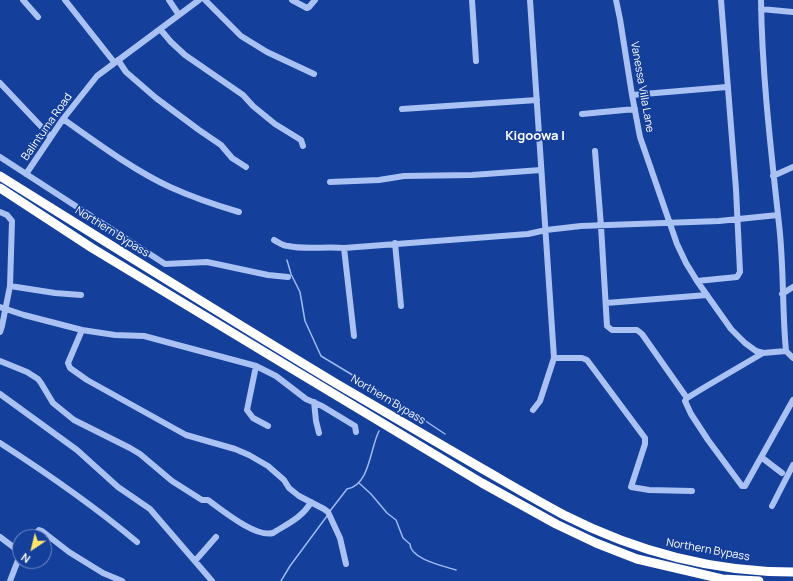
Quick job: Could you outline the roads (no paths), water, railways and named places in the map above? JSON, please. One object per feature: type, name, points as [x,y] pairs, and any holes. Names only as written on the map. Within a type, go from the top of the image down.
[{"type":"highway","name":"Northern Bypass","points":[[0,176],[234,322],[403,423],[564,515],[621,540],[670,556],[721,567],[793,572]]},
{"type":"highway","name":"Northern Bypass","points":[[0,188],[92,248],[282,363],[476,479],[556,524],[596,543],[637,559],[722,579],[759,581]]},
{"type":"street","points":[[23,0],[38,17]]},
{"type":"street","points":[[65,0],[126,72],[156,98],[221,145],[232,158],[246,167]]},
{"type":"street","points":[[169,0],[179,15]]},
{"type":"street","name":"Balintuma Road","points":[[199,0],[97,76],[63,119],[26,174],[165,264],[207,262],[268,275],[288,276]]},
{"type":"street","points":[[205,0],[241,36],[267,52],[314,74]]},
{"type":"street","points":[[292,0],[307,8],[315,0]]},
{"type":"street","points":[[472,0],[476,61]]},
{"type":"street","points":[[530,0],[554,358],[540,401],[533,410]]},
{"type":"street","name":"Vanessa Villa Lane","points":[[616,0],[640,137],[677,244],[697,281],[731,329],[751,348],[764,354]]},
{"type":"street","points":[[697,281],[737,277],[740,272],[736,189],[721,0]]},
{"type":"street","points":[[761,0],[761,29],[773,176],[781,241],[782,294],[786,351],[793,358]]},
{"type":"street","points":[[761,9],[793,12]]},
{"type":"street","points":[[160,29],[185,55],[244,96],[253,106],[275,124],[301,140],[303,146]]},
{"type":"street","points":[[0,83],[51,137]]},
{"type":"street","points":[[632,95],[728,87]]},
{"type":"street","points":[[402,109],[537,100]]},
{"type":"street","points":[[582,114],[635,109]]},
{"type":"street","points":[[63,119],[139,169],[169,186],[203,200],[239,212]]},
{"type":"street","points":[[595,151],[602,226],[608,328],[612,330],[637,330],[640,332],[687,398]]},
{"type":"street","points":[[0,157],[26,174]]},
{"type":"street","points":[[773,176],[793,167]]},
{"type":"street","points":[[330,182],[379,180],[404,176],[472,175],[541,170]]},
{"type":"street","points":[[0,212],[7,215],[12,221],[10,286],[3,308],[0,332]]},
{"type":"street","points":[[274,240],[287,246],[331,246],[344,248],[395,243],[507,236],[536,233],[546,230],[737,219],[778,215]]},
{"type":"street","points":[[395,243],[401,306]]},
{"type":"street","points":[[344,248],[354,336]]},
{"type":"street","points":[[10,286],[61,294],[81,294]]},
{"type":"street","points":[[782,294],[793,287]]},
{"type":"street","points":[[606,303],[707,295]]},
{"type":"street","points":[[3,308],[82,330],[115,335],[144,336],[256,366],[276,376],[306,399],[314,402],[355,426],[356,432]]},
{"type":"street","points":[[82,330],[68,363],[70,368],[88,380],[186,435],[222,445],[249,455],[268,466],[284,480],[289,488],[299,496],[328,512],[340,538],[346,564]]},
{"type":"street","points":[[786,351],[764,354],[687,398],[685,403],[717,453],[742,486],[745,486],[793,400]]},
{"type":"street","points":[[554,358],[582,358],[587,360],[645,438],[645,444],[631,487],[649,490],[692,491]]},
{"type":"street","points":[[0,361],[27,372],[38,379],[42,383],[53,403],[74,420],[140,454],[172,481],[202,500],[208,500],[255,530],[271,534],[273,533],[296,520],[306,510],[310,502]]},
{"type":"street","points":[[256,366],[246,410],[254,418],[268,426]]},
{"type":"street","points":[[0,394],[76,450],[118,487],[150,509],[212,581]]},
{"type":"street","points":[[314,402],[319,433]]},
{"type":"street","points":[[0,443],[58,482],[137,542]]},
{"type":"street","points":[[761,457],[782,473]]},
{"type":"street","points":[[772,506],[793,465]]},
{"type":"street","points":[[0,537],[12,547]]},
{"type":"street","points":[[195,561],[216,537]]},
{"type":"street","points":[[52,539],[68,552],[103,573],[122,581]]},
{"type":"street","points":[[10,581],[14,569]]},
{"type":"waterway","points":[[287,260],[291,274],[300,292],[305,321],[321,356],[394,400],[445,434]]},
{"type":"waterway","points":[[330,511],[347,489],[355,486],[365,473],[379,431]]},
{"type":"waterway","points":[[359,483],[371,494],[387,513],[396,520],[403,538],[410,544],[411,549],[416,554],[428,561],[456,570]]},
{"type":"waterway","points":[[281,581],[290,566],[327,516]]},
{"type":"district","name":"Kigoowa I","points":[[535,136]]}]
